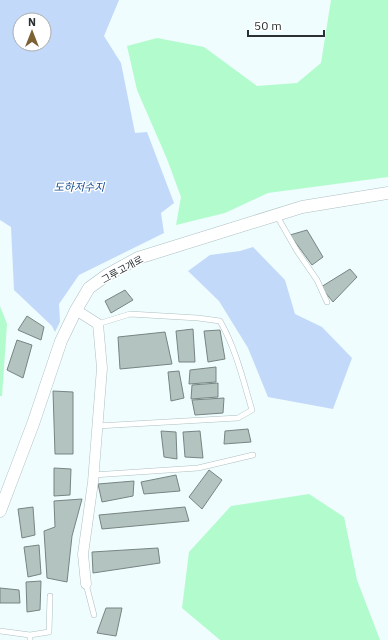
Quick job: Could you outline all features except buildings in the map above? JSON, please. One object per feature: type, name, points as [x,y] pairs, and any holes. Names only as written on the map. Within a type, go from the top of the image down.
[{"type":"street","name":"그루고개로","points":[[0,511],[33,424],[61,341],[76,310],[89,288],[107,275],[138,258],[302,207],[388,193]]},
{"type":"street","points":[[76,310],[98,324],[102,368],[93,474],[83,554],[86,584]]},
{"type":"lane","points":[[277,215],[297,251],[317,280],[327,302]]},
{"type":"lane","points":[[97,426],[238,418],[252,410],[238,359],[220,321],[198,318],[130,314],[98,324]]},
{"type":"lane","points":[[93,474],[198,468],[253,455]]},
{"type":"lane","points":[[86,584],[94,615]]},
{"type":"lane","points":[[0,631],[30,637],[49,632],[50,596]]},
{"type":"green space","points":[[331,0],[388,0],[388,177],[268,193],[225,213],[176,225],[181,197],[167,159],[137,90],[127,46],[157,38],[204,47],[257,86],[297,83],[321,63]]},
{"type":"green space","points":[[0,306],[7,324],[2,396],[0,396]]},
{"type":"green space","points":[[309,494],[344,517],[357,580],[380,640],[220,640],[182,608],[189,552],[231,506]]},
{"type":"water","name":"도하저수지","points":[[0,0],[119,0],[104,36],[121,63],[135,133],[147,132],[174,203],[161,213],[164,233],[79,275],[59,304],[60,322],[55,332],[52,326],[14,290],[11,227],[0,220]]},
{"type":"water","points":[[253,247],[285,280],[295,314],[322,327],[352,358],[333,409],[268,397],[248,348],[219,301],[188,271],[210,255],[240,251]]}]
